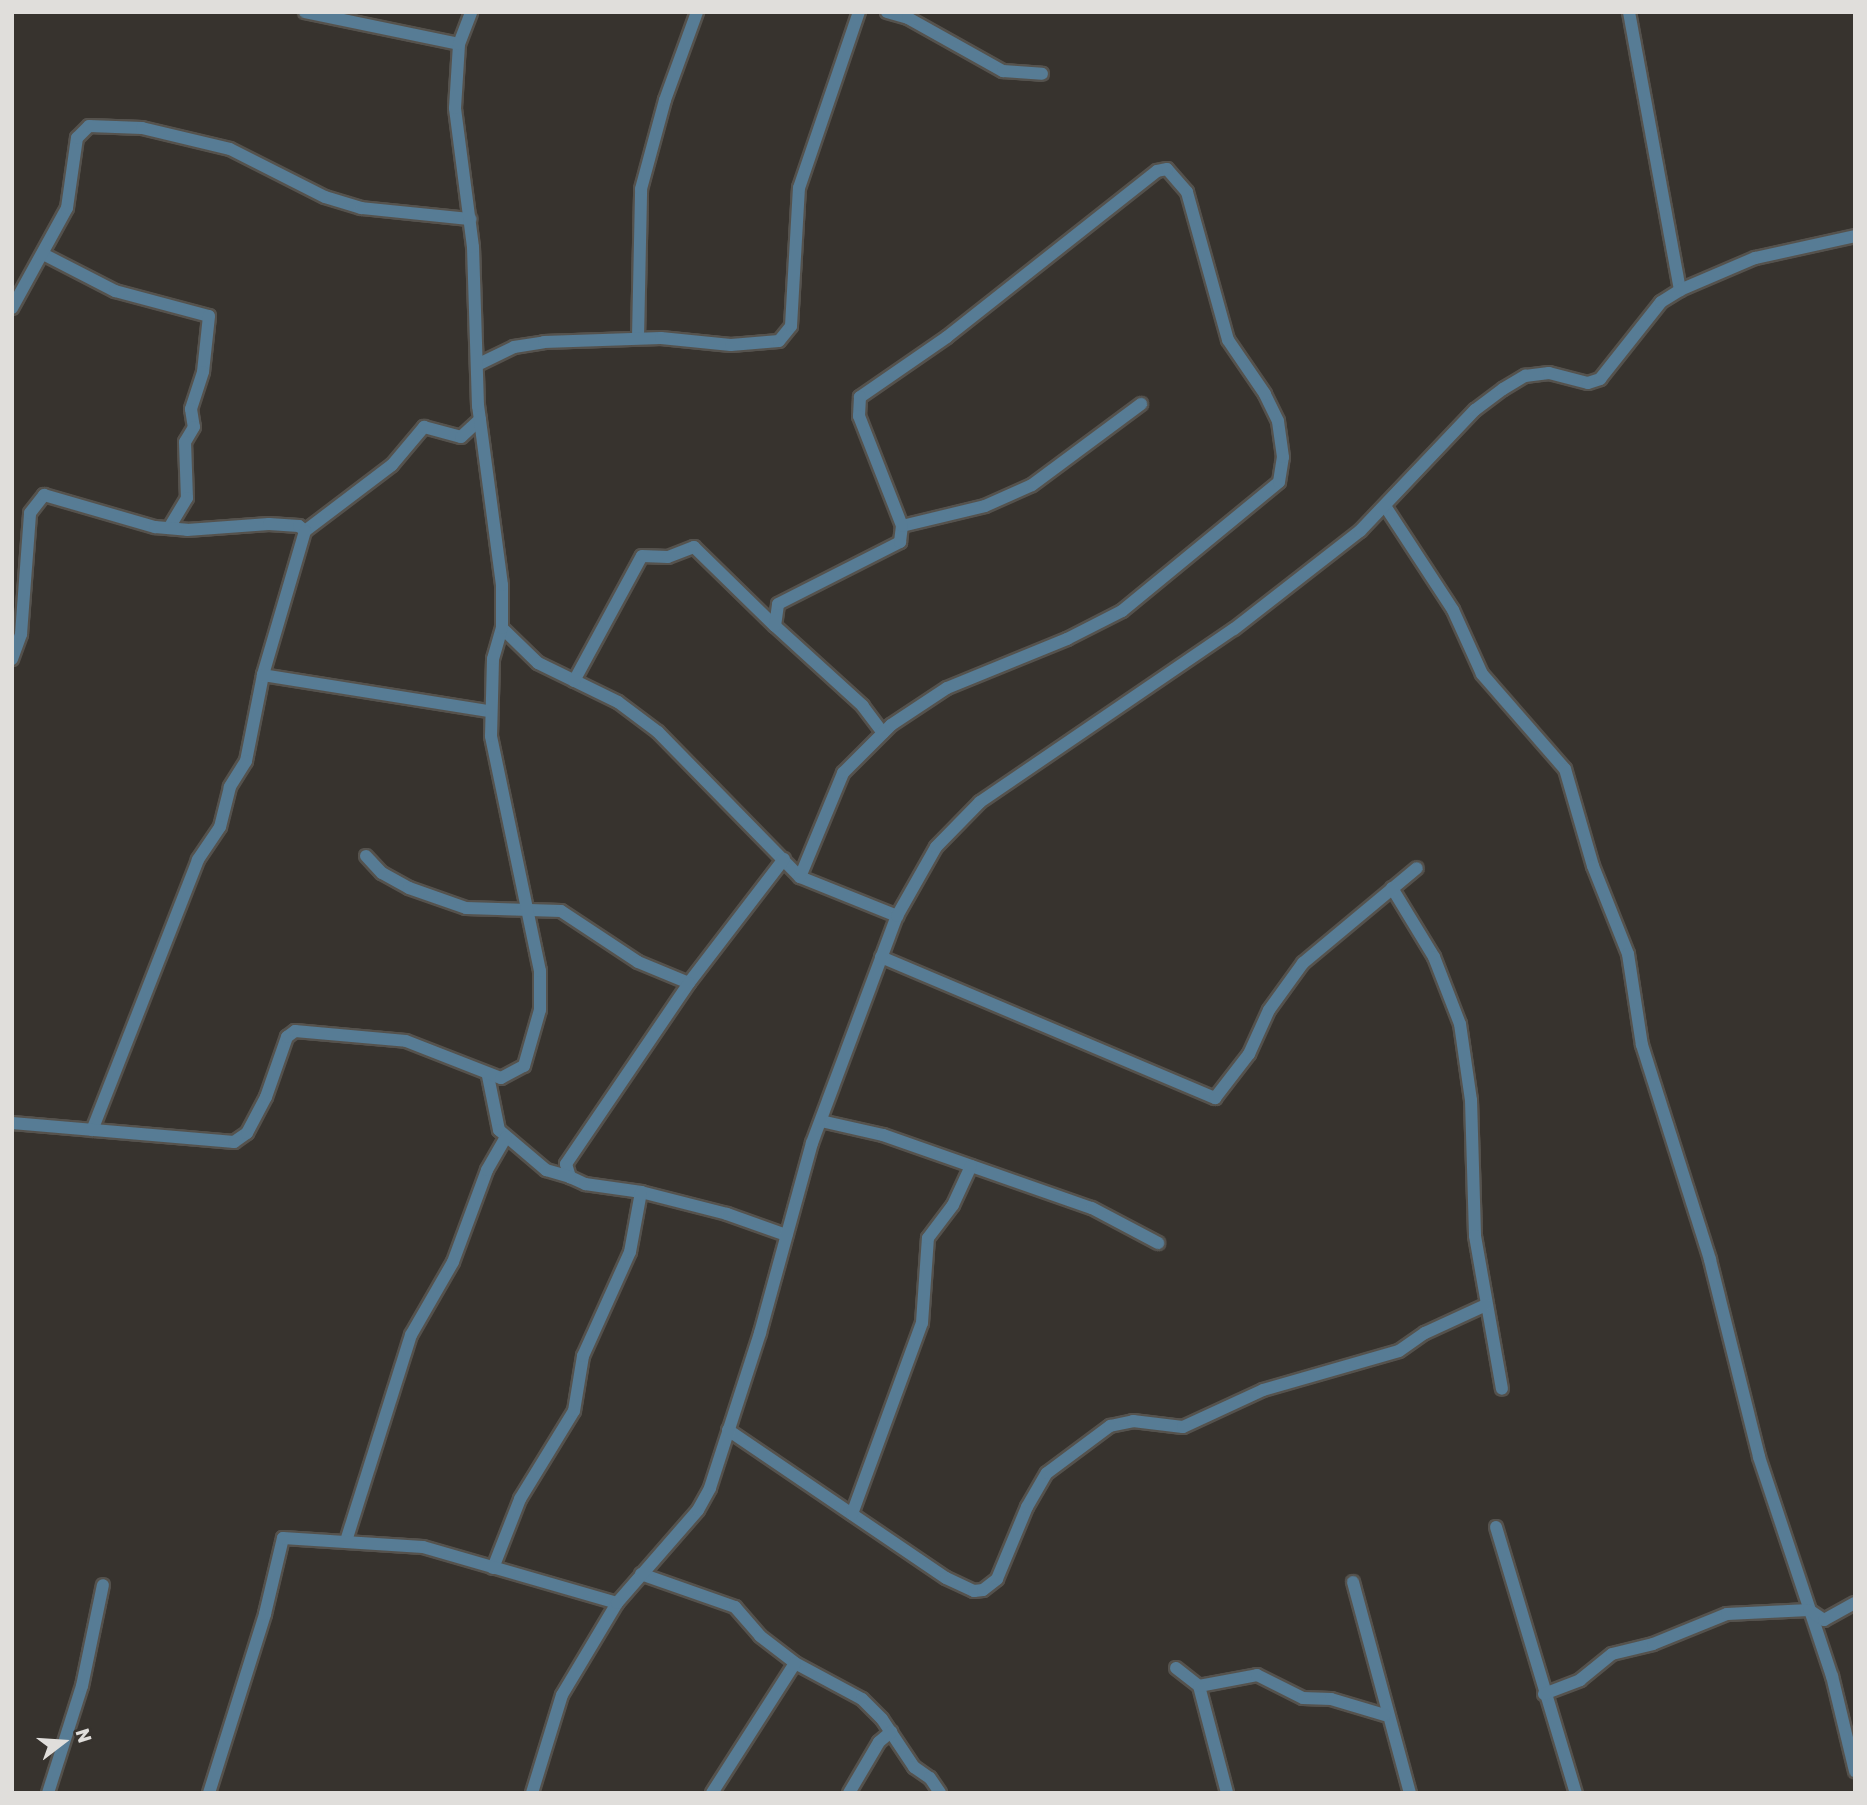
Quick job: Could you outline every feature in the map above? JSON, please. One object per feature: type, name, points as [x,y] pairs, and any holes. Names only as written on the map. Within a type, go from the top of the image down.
[{"type":"street","points":[[305,12],[459,44]]},
{"type":"street","points":[[12,1123],[241,1139],[266,1097],[287,1037],[295,1031],[406,1041],[488,1076],[501,1078],[524,1066],[540,1010],[540,971],[530,912],[496,767],[489,710],[493,659],[502,628],[500,561],[480,419],[470,219],[455,108],[459,44],[471,12]]},
{"type":"street","points":[[638,338],[640,189],[665,100],[697,12]]},
{"type":"street","points":[[477,365],[514,347],[638,338],[770,345],[786,334],[794,305],[799,188],[859,12]]},
{"type":"street","points":[[887,12],[908,18],[1003,71],[1042,74]]},
{"type":"street","points":[[1629,12],[1680,290]]},
{"type":"street","points":[[12,309],[46,255],[73,189],[77,138],[89,126],[142,128],[230,149],[325,197],[361,208],[470,219]]},
{"type":"street","points":[[775,626],[778,604],[900,542],[902,526],[859,416],[860,397],[947,337],[1157,171],[1167,169],[1188,192],[1228,341],[1265,394],[1278,421],[1283,457],[1279,482],[1122,611],[1067,639],[947,688],[883,733],[843,773],[800,877]]},
{"type":"street","points":[[532,1793],[562,1695],[617,1603],[698,1510],[727,1430],[821,1121],[897,916],[936,847],[960,819],[1234,629],[1360,531],[1475,410],[1503,389],[1525,376],[1549,373],[1588,383],[1600,379],[1661,302],[1680,290],[1755,258],[1855,236]]},
{"type":"street","points":[[46,255],[115,291],[209,316],[203,372],[191,409],[194,427],[185,448],[187,498],[169,528]]},
{"type":"street","points":[[902,526],[991,504],[1032,485],[1141,404]]},
{"type":"street","points":[[92,1130],[198,860],[220,827],[230,787],[246,761],[263,675],[305,531],[392,465],[424,427],[461,437],[480,419]]},
{"type":"street","points":[[12,659],[21,634],[30,513],[37,498],[53,495],[134,523],[169,528],[269,524],[299,526],[305,531]]},
{"type":"street","points":[[1385,506],[1453,610],[1482,674],[1565,769],[1593,866],[1628,954],[1643,1045],[1710,1260],[1759,1457],[1851,1740],[1855,1771]]},
{"type":"street","points":[[574,681],[642,556],[668,556],[694,547],[863,706],[883,733]]},
{"type":"street","points":[[502,628],[531,658],[618,702],[658,732],[800,877],[897,916]]},
{"type":"street","points":[[263,675],[489,710]]},
{"type":"street","points":[[366,856],[382,873],[434,899],[487,912],[561,911],[638,962],[689,983]]},
{"type":"street","points":[[570,1177],[567,1162],[638,1063],[689,983],[784,859]]},
{"type":"street","points":[[881,957],[1215,1098],[1249,1054],[1269,1010],[1303,963],[1417,868]]},
{"type":"street","points":[[1392,888],[1434,957],[1460,1024],[1471,1100],[1475,1237],[1502,1389]]},
{"type":"street","points":[[488,1076],[494,1116],[506,1137],[546,1170],[602,1188],[641,1192],[727,1214],[786,1235]]},
{"type":"street","points":[[821,1121],[883,1135],[1092,1208],[1158,1243]]},
{"type":"street","points":[[346,1541],[411,1335],[453,1262],[488,1170],[506,1137]]},
{"type":"street","points":[[852,1514],[922,1323],[928,1238],[953,1205],[971,1167]]},
{"type":"street","points":[[493,1568],[520,1499],[573,1411],[583,1356],[630,1252],[641,1192]]},
{"type":"street","points":[[727,1430],[946,1578],[974,1591],[983,1590],[998,1579],[1027,1507],[1047,1473],[1110,1426],[1133,1421],[1183,1427],[1263,1390],[1399,1351],[1425,1333],[1486,1305]]},
{"type":"street","points":[[1496,1527],[1573,1791]]},
{"type":"street","points":[[209,1793],[265,1614],[279,1542],[289,1535],[423,1547],[617,1603]]},
{"type":"street","points":[[641,1574],[735,1607],[760,1636],[794,1663],[862,1699],[891,1731],[914,1767],[930,1778],[940,1793]]},
{"type":"street","points":[[1353,1582],[1385,1714],[1410,1793]]},
{"type":"street","points":[[48,1793],[82,1686],[103,1585]]},
{"type":"street","points":[[1544,1694],[1580,1679],[1612,1654],[1653,1644],[1727,1614],[1809,1610],[1824,1620],[1855,1603]]},
{"type":"street","points":[[712,1793],[794,1663]]},
{"type":"street","points":[[1176,1668],[1199,1686],[1227,1793]]},
{"type":"street","points":[[1199,1686],[1257,1675],[1303,1698],[1331,1699],[1385,1714]]},
{"type":"street","points":[[849,1793],[878,1742],[891,1731]]}]
